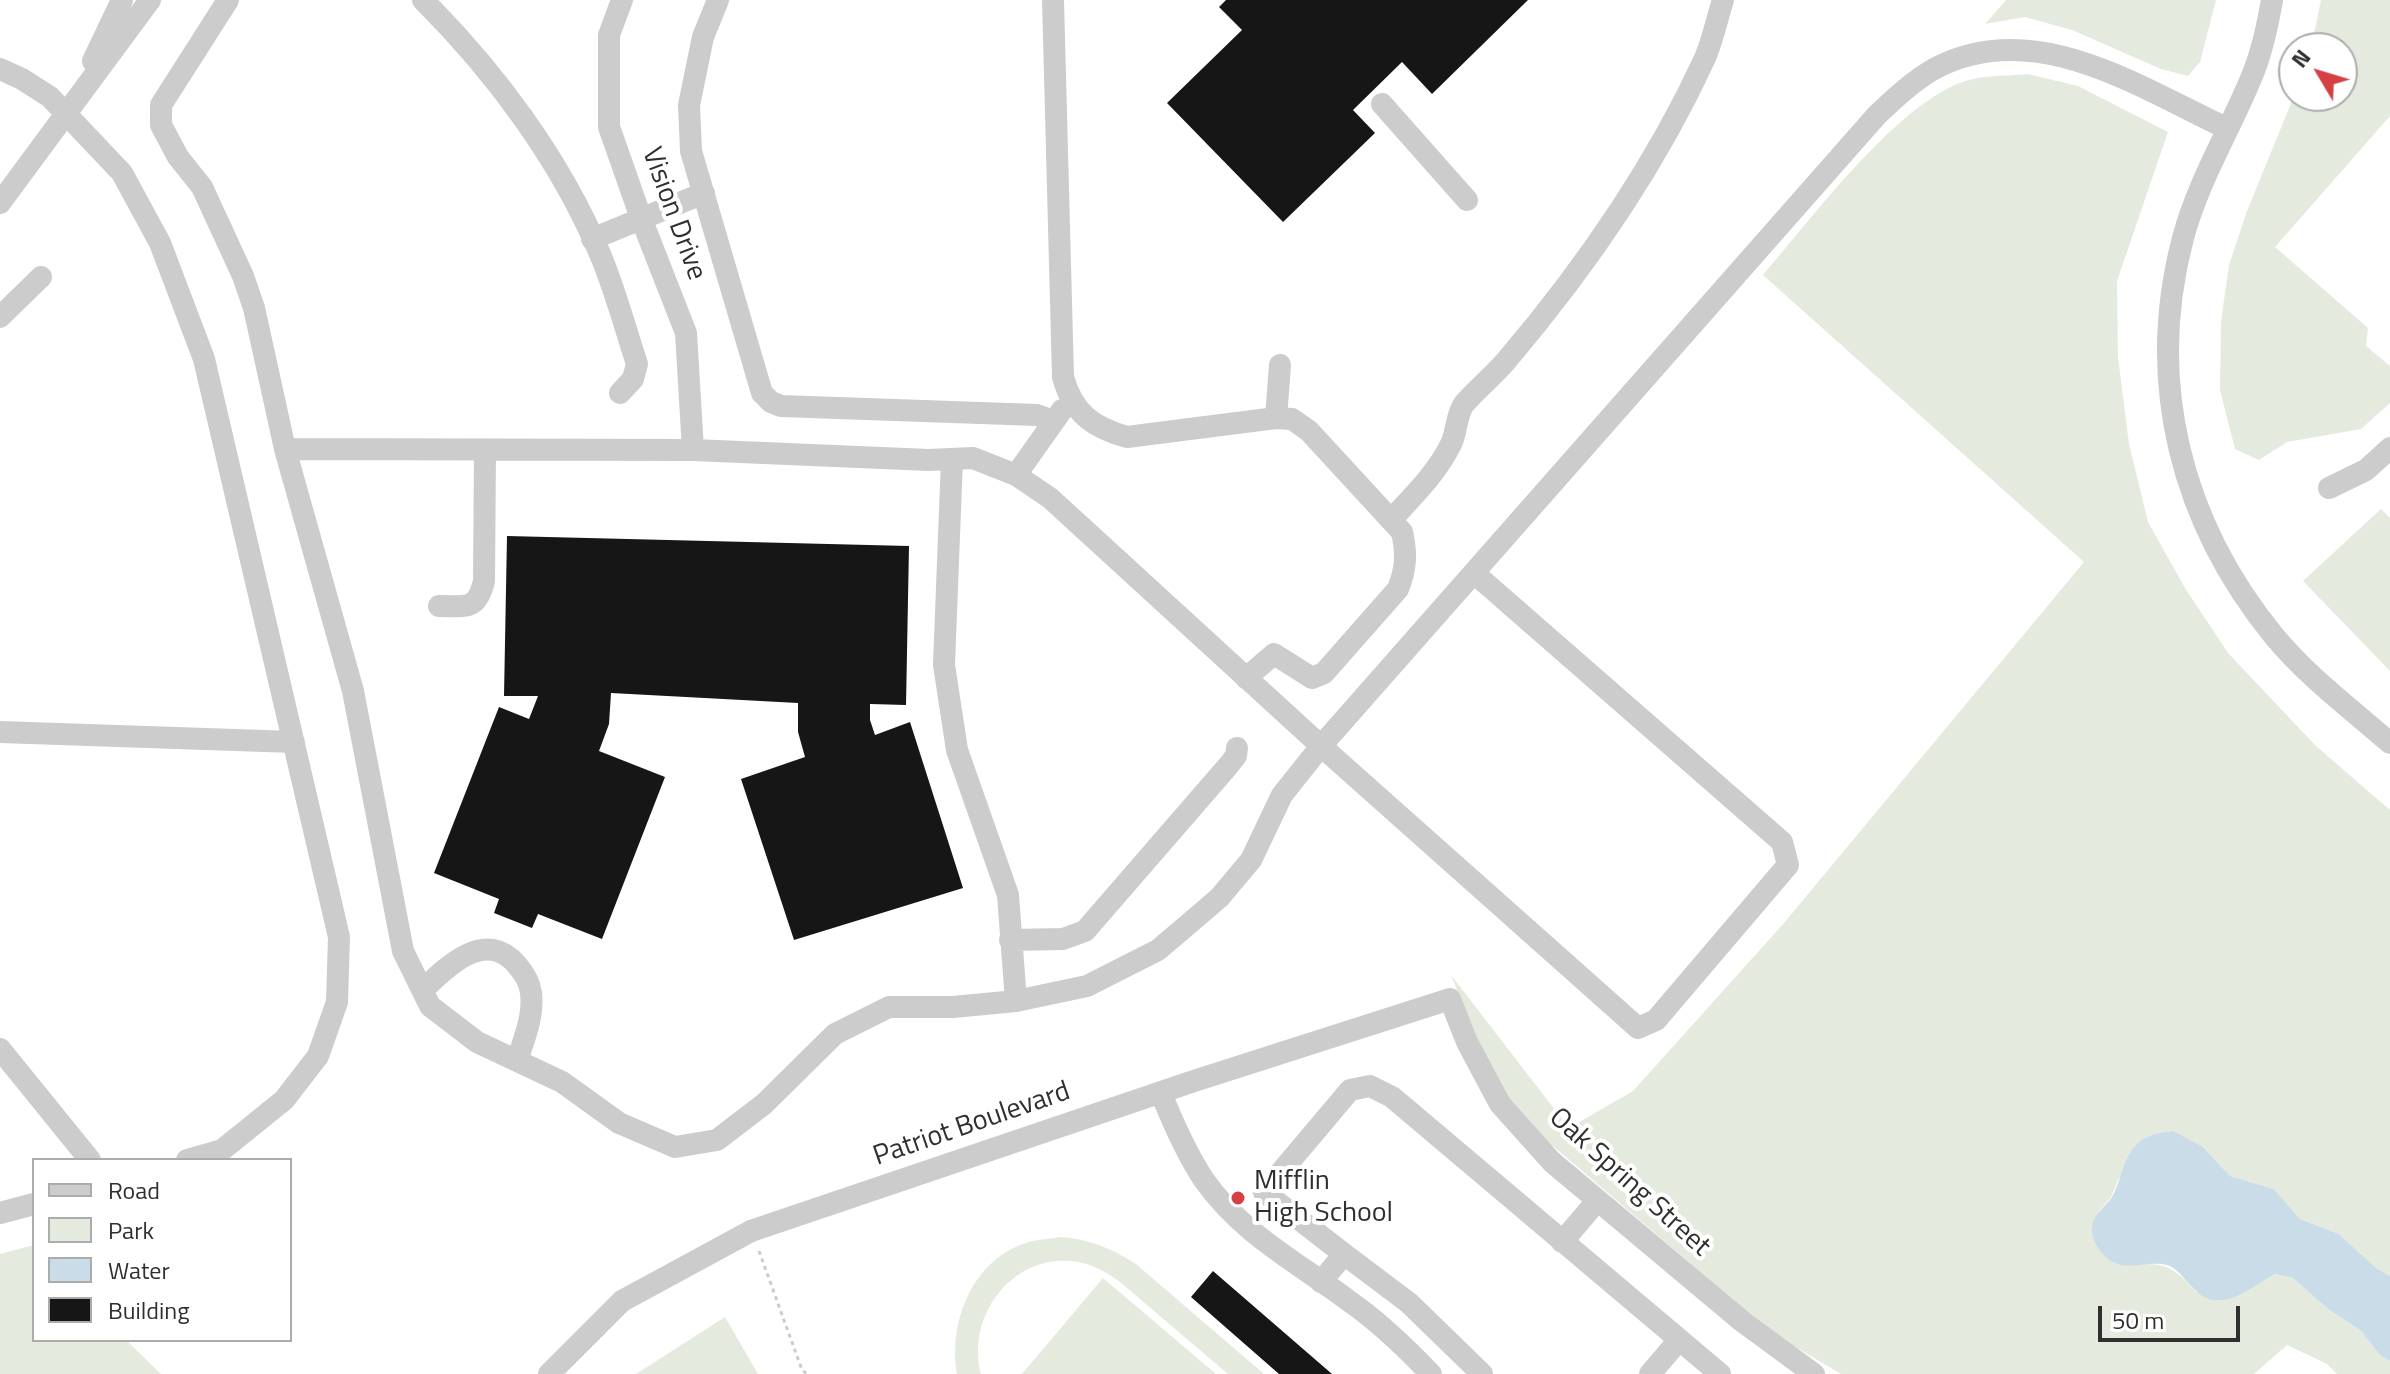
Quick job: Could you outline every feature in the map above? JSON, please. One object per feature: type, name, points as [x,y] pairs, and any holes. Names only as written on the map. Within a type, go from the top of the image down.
[{"type":"street","points":[[66,116],[122,0]]},
{"type":"street","points":[[0,203],[150,0]]},
{"type":"street","points":[[228,0],[161,105],[161,125],[178,157],[202,187],[243,276],[254,308],[285,449],[353,691],[403,951],[430,1006],[477,1042],[562,1082],[619,1123],[675,1147],[717,1140],[764,1104],[835,1034],[889,1007],[953,1007],[1016,1001],[1087,986],[1158,950],[1219,898],[1251,860],[1282,795],[1321,746],[1877,115],[1906,88],[1935,69],[1976,54],[2011,49],[2046,51],[2098,67],[2226,128]]},
{"type":"street","points":[[423,0],[478,58],[516,108],[561,178],[600,254],[637,364],[633,379],[620,393]]},
{"type":"street","name":"Vision Drive","points":[[622,0],[609,35],[609,127],[686,333],[693,450]]},
{"type":"street","points":[[718,0],[703,37],[689,105],[691,151],[762,393],[781,406],[1037,415],[1054,421]]},
{"type":"street","points":[[1053,0],[1063,377],[1069,399],[1104,431],[1127,437],[1276,418],[1292,419],[1309,431],[1402,532],[1407,553],[1405,572],[1398,589],[1324,673],[1312,678],[1274,654],[1246,678]]},
{"type":"street","points":[[1391,520],[1419,490],[1451,444],[1462,407],[1504,363],[1557,299],[1639,183],[1706,55],[1723,0]]},
{"type":"street","points":[[2272,0],[2254,70],[2201,184],[2183,238],[2170,306],[2168,361],[2171,409],[2182,462],[2197,509],[2220,559],[2244,596],[2276,638],[2390,743]]},
{"type":"street","points":[[0,69],[50,97],[122,173],[160,243],[204,359],[339,937],[337,1002],[318,1056],[284,1100],[222,1150],[194,1158]]},
{"type":"street","points":[[1382,104],[1467,200]]},
{"type":"street","points":[[592,239],[704,193]]},
{"type":"street","points":[[0,317],[41,277]]},
{"type":"street","points":[[1276,418],[1280,365]]},
{"type":"street","points":[[1016,475],[1069,399]]},
{"type":"street","points":[[2329,488],[2366,470],[2390,448]]},
{"type":"street","points":[[285,449],[693,450],[973,458],[1016,475],[1050,498],[1321,746],[1638,1028],[1656,1020],[1788,865],[1782,842],[1474,573]]},
{"type":"street","points":[[439,606],[474,604],[480,596],[484,581],[485,450]]},
{"type":"street","points":[[952,459],[944,665],[957,750],[1008,895],[1016,1001]]},
{"type":"street","points":[[0,732],[294,742]]},
{"type":"street","points":[[1010,940],[1063,939],[1085,931],[1228,766],[1236,756],[1237,748]]},
{"type":"street","points":[[423,990],[450,964],[481,948],[499,951],[513,960],[531,990],[532,1011],[517,1061]]},
{"type":"street","name":"Patriot Boulevard","points":[[549,1374],[622,1301],[751,1231],[1450,999]]},
{"type":"street","name":"Oak Spring Street","points":[[1450,999],[1467,1042],[1500,1104],[1552,1162],[1743,1322],[1812,1373]]},
{"type":"street","points":[[0,1049],[88,1158]]},
{"type":"street","points":[[1482,1374],[1409,1303],[1264,1192],[1350,1090],[1370,1086],[1392,1097],[1720,1374]]},
{"type":"street","points":[[1161,1093],[1187,1151],[1223,1203],[1279,1255],[1351,1301],[1431,1374]]},
{"type":"street","points":[[1562,1242],[1597,1201]]},
{"type":"street","points":[[0,1213],[32,1205]]},
{"type":"street","points":[[1321,1282],[1344,1254]]},
{"type":"street","points":[[1650,1374],[1679,1340]]},
{"type":"path","points":[[751,1231],[802,1370],[807,1374]]},
{"type":"green space","points":[[2006,0],[2216,0],[2200,62],[2188,76],[2161,69],[2072,30],[2025,17],[1985,24]]},
{"type":"green space","points":[[2321,0],[2390,0],[2390,116],[2275,247],[2368,328],[2366,346],[2390,366],[2390,403],[2361,429],[2287,442],[2259,460],[2235,449],[2220,390],[2221,321],[2229,265],[2247,211],[2287,112],[2358,112],[2358,32],[2314,32]]},
{"type":"green space","points":[[2028,74],[2078,86],[2168,132],[2117,281],[2118,357],[2129,444],[2148,522],[2185,588],[2228,653],[2316,746],[2390,810],[2390,1276],[2376,1268],[2339,1234],[2300,1219],[2274,1189],[2230,1176],[2203,1147],[2119,1178],[2111,1197],[2099,1211],[2128,1266],[2150,1264],[2166,1267],[2196,1292],[2255,1286],[2275,1274],[2293,1278],[2328,1309],[2360,1330],[2380,1355],[2390,1361],[2390,1374],[2337,1374],[2327,1364],[2287,1345],[2254,1374],[1841,1374],[1772,1333],[1533,1129],[1501,1092],[1482,1054],[1451,975],[1569,1128],[1633,1091],[1784,923],[2084,562],[1763,275],[1859,162],[1917,108],[1946,90],[1973,79]]},
{"type":"green space","points":[[2381,509],[2390,518],[2390,671],[2303,581]]},
{"type":"green space","points":[[1060,1237],[1100,1245],[1136,1264],[1264,1374],[1228,1374],[1109,1274],[1084,1263],[1070,1261],[1048,1262],[1029,1269],[997,1295],[980,1332],[978,1353],[981,1374],[957,1374],[955,1354],[961,1313],[979,1277],[1009,1250],[1033,1241]]},
{"type":"green space","points":[[32,1246],[32,1342],[128,1342],[161,1374],[0,1374],[0,1254]]},
{"type":"green space","points":[[1103,1278],[1216,1374],[1022,1374]]},
{"type":"green space","points":[[725,1317],[758,1374],[636,1374]]},
{"type":"water","points":[[2173,1131],[2203,1147],[2230,1176],[2274,1189],[2300,1219],[2339,1234],[2376,1268],[2390,1276],[2390,1361],[2380,1355],[2360,1330],[2328,1309],[2293,1278],[2275,1274],[2235,1297],[2214,1300],[2204,1297],[2167,1265],[2119,1265],[2105,1256],[2093,1237],[2093,1222],[2112,1197],[2129,1154],[2147,1137]]},
{"type":"building","points":[[1226,0],[1528,0],[1432,94],[1402,62],[1353,110],[1375,133],[1283,222],[1167,103],[1242,30],[1219,7]]},
{"type":"building","points":[[507,536],[909,546],[906,705],[870,704],[870,720],[875,735],[910,722],[963,888],[794,940],[741,779],[805,757],[798,732],[798,703],[611,693],[609,724],[599,751],[665,777],[602,939],[538,914],[532,928],[494,913],[499,899],[434,873],[499,707],[529,719],[538,696],[504,696]]},
{"type":"building","points":[[1213,1271],[1332,1374],[1279,1374],[1191,1297]]},
{"type":"place","name":"Mifflin High School","points":[[1238,1198]]}]
